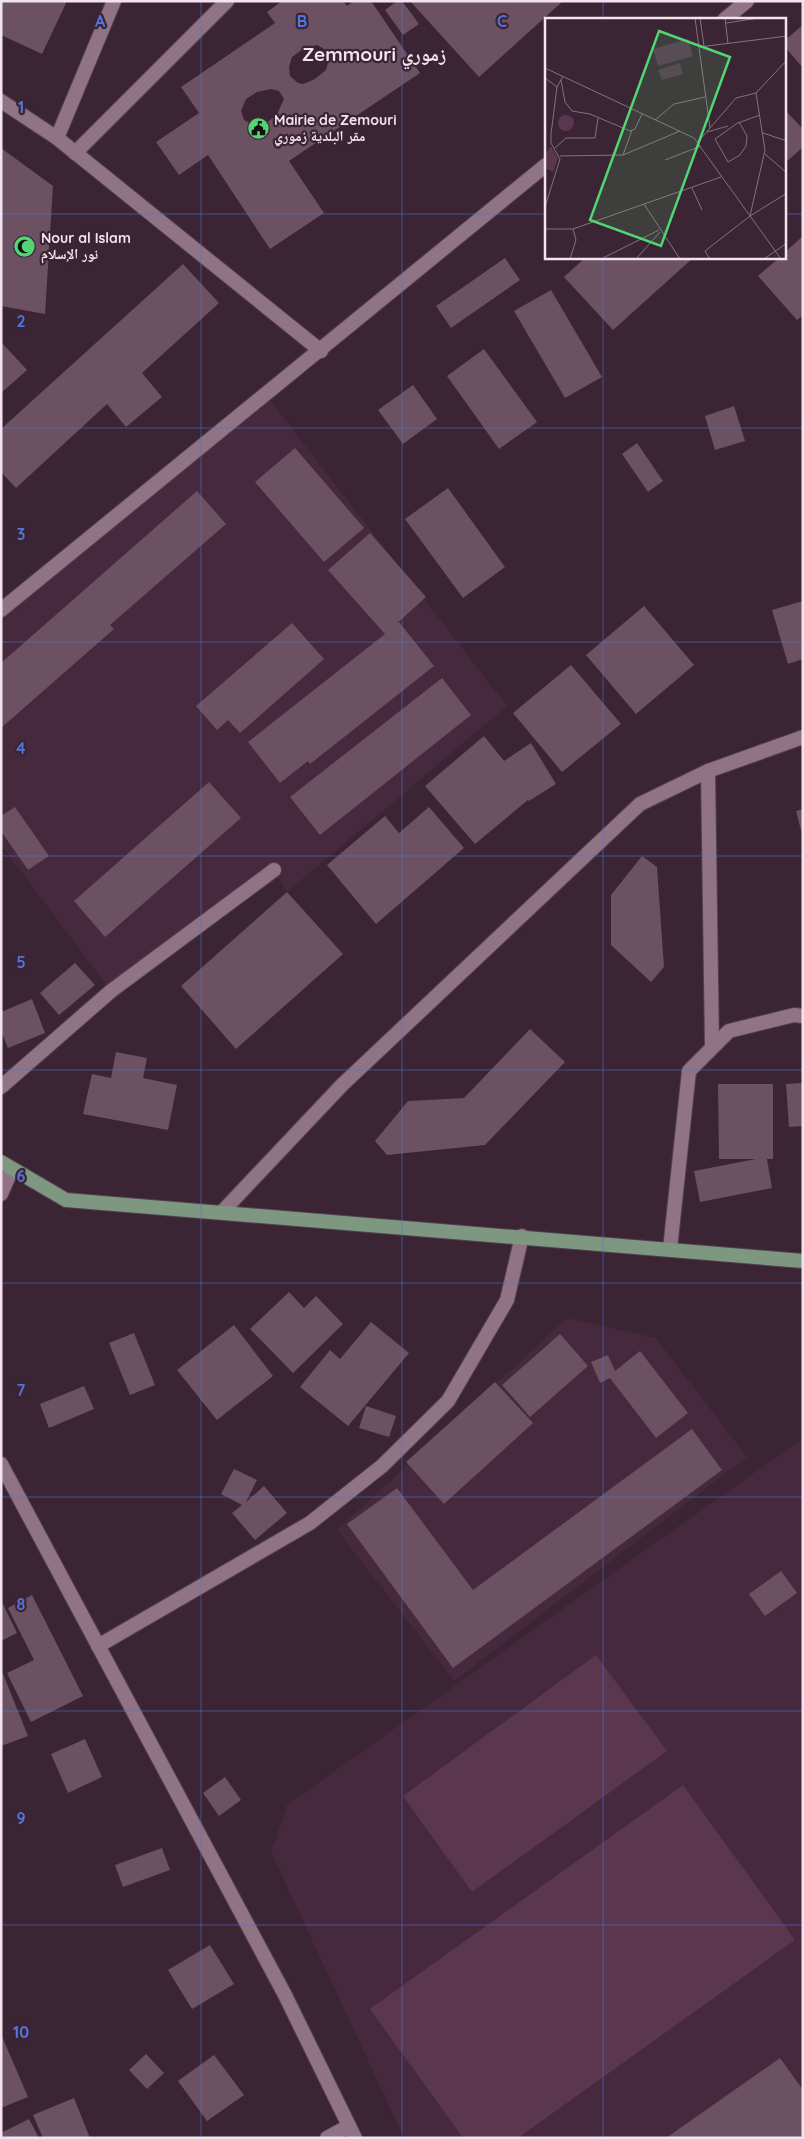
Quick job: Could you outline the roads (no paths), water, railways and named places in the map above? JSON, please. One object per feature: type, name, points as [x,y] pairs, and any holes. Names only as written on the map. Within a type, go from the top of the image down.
[{"type":"main road","points":[[7,1166],[66,1200],[670,1248],[803,1261]]},
{"type":"street","points":[[57,138],[114,1]]},
{"type":"street","points":[[76,153],[227,1]]},
{"type":"street","points":[[726,18],[747,1]]},
{"type":"street","points":[[1,102],[57,138],[321,351]]},
{"type":"street","points":[[1,610],[321,351],[545,166]]},
{"type":"street","points":[[222,1212],[342,1085],[640,804],[708,771],[803,737]]},
{"type":"street","points":[[708,771],[712,1048]]},
{"type":"street","points":[[1,1087],[111,991],[274,870]]},
{"type":"street","points":[[670,1248],[689,1070],[729,1031],[794,1015],[803,1016]]},
{"type":"street","points":[[1,1194],[7,1166]]},
{"type":"street","points":[[98,1646],[310,1523],[382,1466],[448,1401],[507,1300],[522,1236]]},
{"type":"street","points":[[1,1464],[284,1995],[352,2132],[327,2138]]},
{"type":"place","name":"Mairie de Zemouri مقر البلدية زموري","points":[[258,128]]},
{"type":"place","name":"Nour al Islam نور الإسلام","points":[[25,246]]},
{"type":"district","name":"Zemmouri زموري","points":[[374,54]]}]
